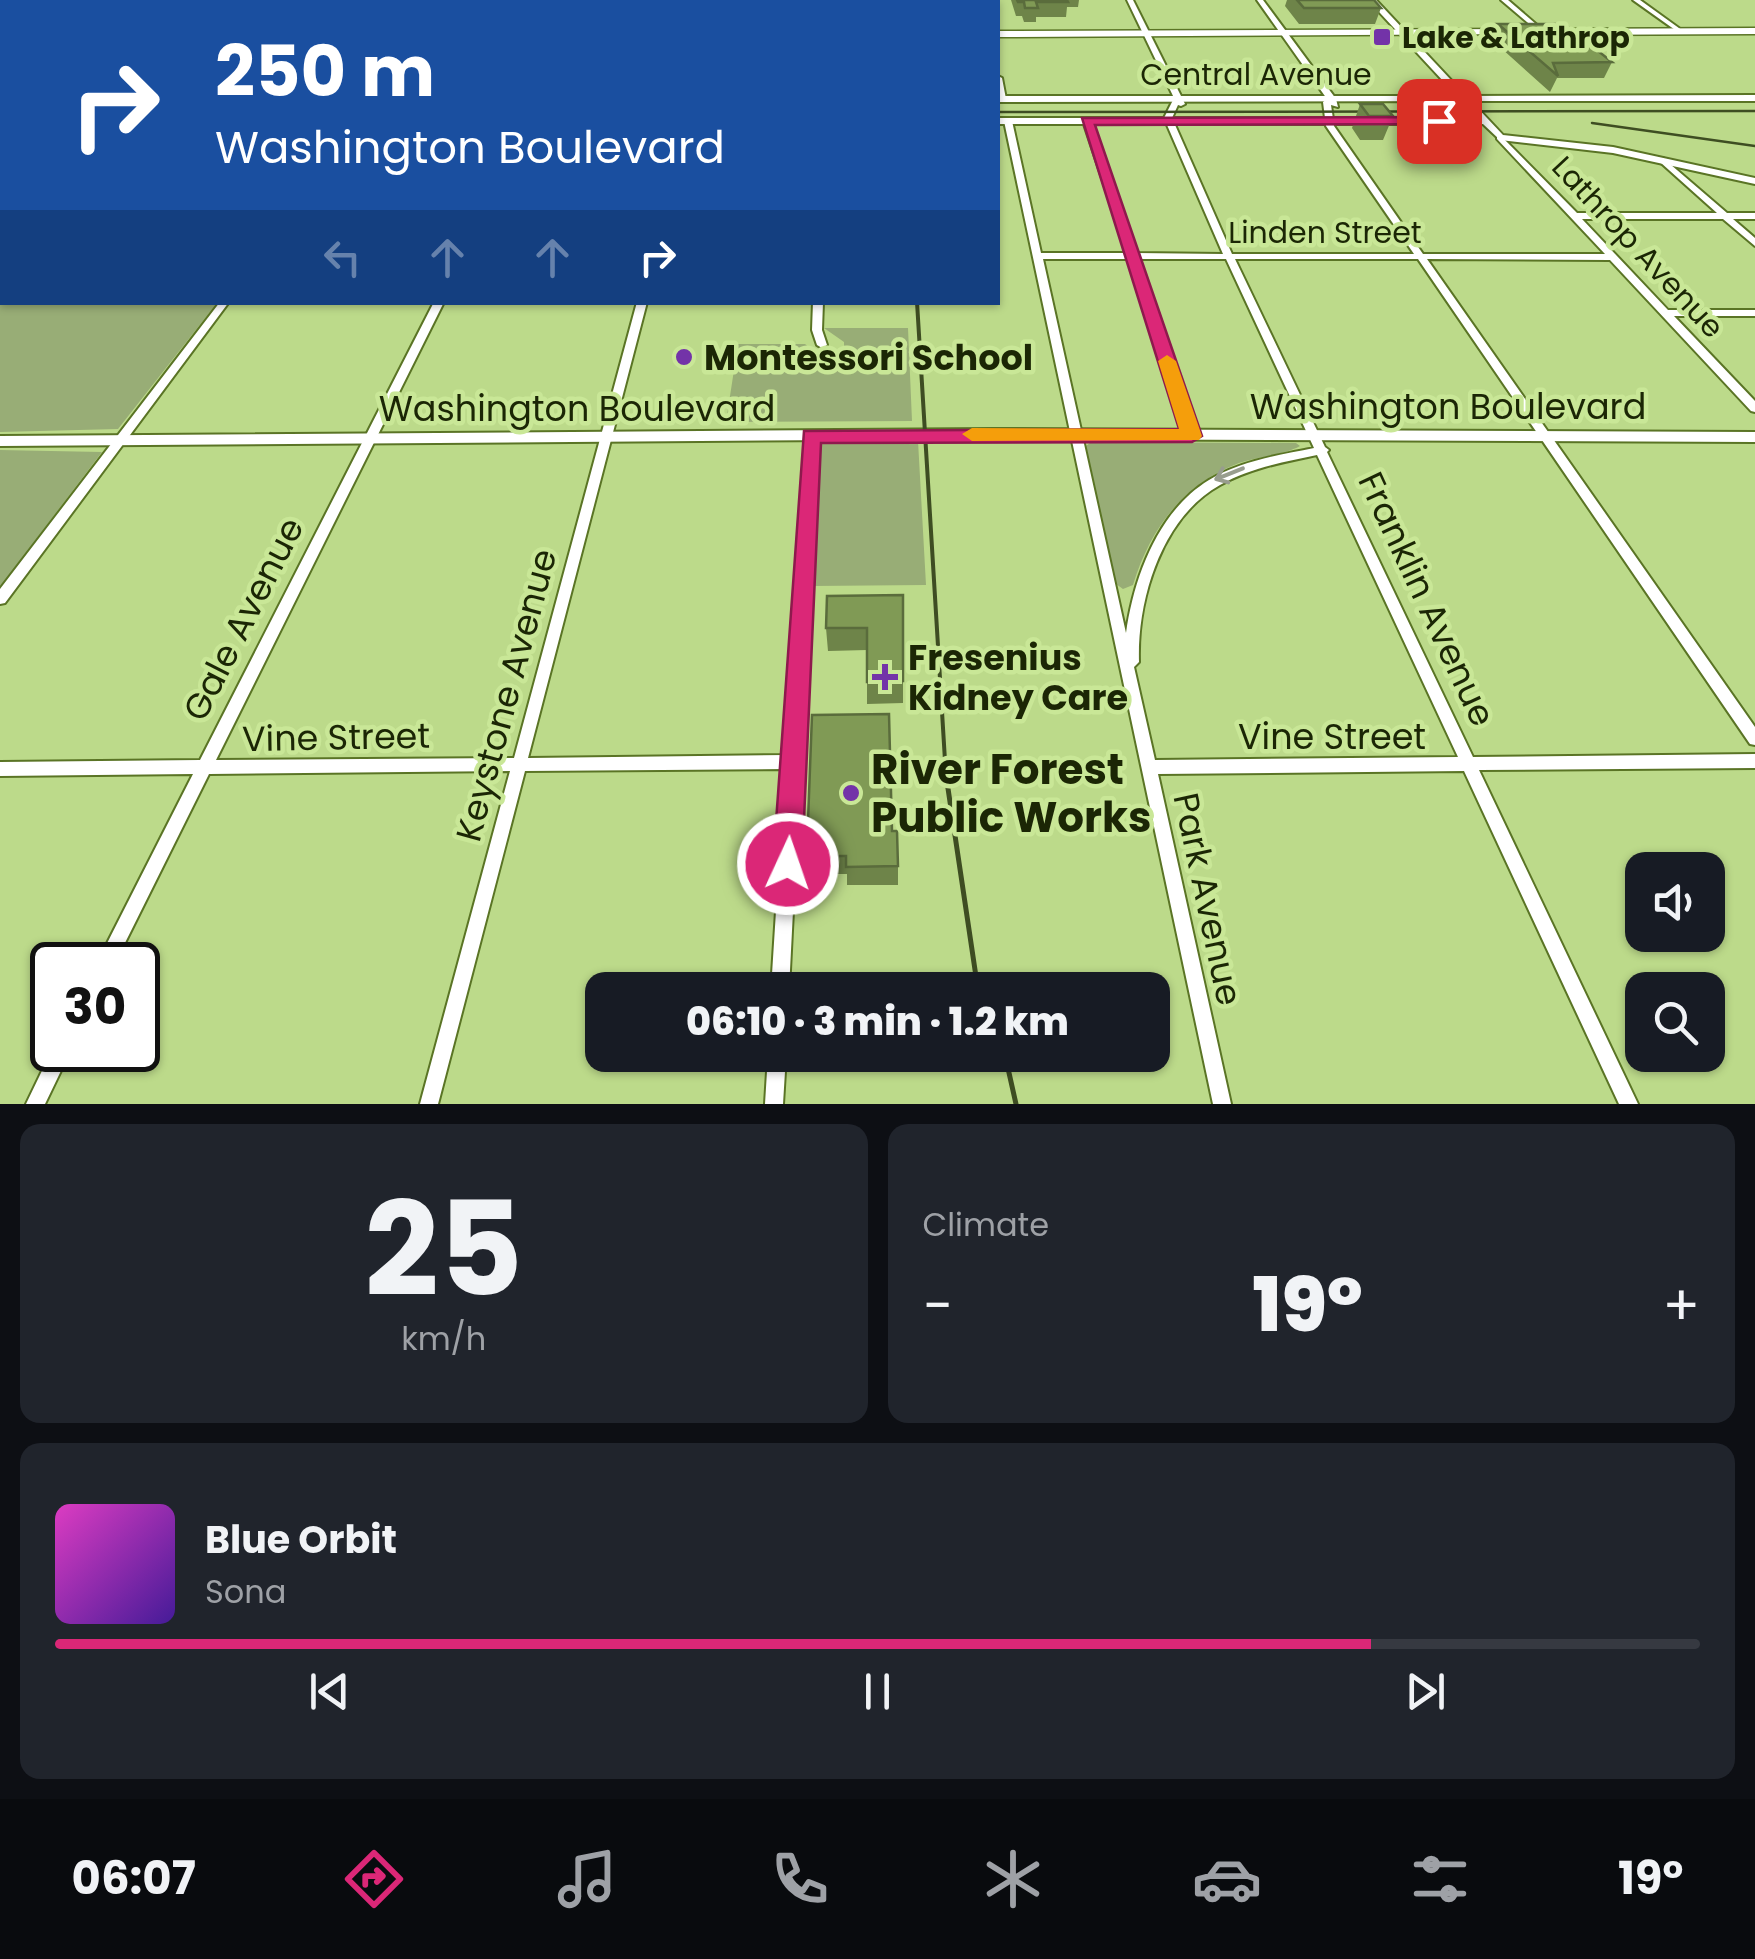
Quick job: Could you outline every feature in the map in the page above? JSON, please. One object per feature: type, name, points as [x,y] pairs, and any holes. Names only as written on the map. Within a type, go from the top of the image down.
[{"type":"main road","points":[[1000,34],[1755,30]]},
{"type":"street","points":[[1130,0],[1182,102],[1170,121]]},
{"type":"street","points":[[1260,0],[1332,99],[1334,118],[1330,121]]},
{"type":"street","name":"Lathrop Avenue","points":[[1372,0],[1755,408]]},
{"type":"street","points":[[1504,0],[1542,32]]},
{"type":"street","points":[[1636,0],[1680,31]]},
{"type":"street","name":"Central Avenue","points":[[1000,100],[1755,98]]},
{"type":"street","points":[[1003,121],[1485,121]]},
{"type":"street","name":"Park Avenue","points":[[1003,121],[1037,256],[1222,1104]]},
{"type":"street","points":[[1087,121],[1192,436]]},
{"type":"street","name":"Franklin Avenue","points":[[1170,121],[1229,256],[1472,764],[1629,1104]]},
{"type":"street","points":[[1330,121],[1419,257],[1755,739]]},
{"type":"street","points":[[1500,137],[1663,160],[1755,181]]},
{"type":"street","points":[[1663,160],[1755,243]]},
{"type":"street","points":[[1575,216],[1755,216]]},
{"type":"street","name":"Linden Street","points":[[1037,256],[1614,257]]},
{"type":"street","points":[[0,598],[223,305]]},
{"type":"street","name":"Gale Avenue","points":[[117,942],[437,305]]},
{"type":"street","name":"Keystone Avenue","points":[[429,1104],[641,305]]},
{"type":"street","points":[[818,305],[817,330],[822,345]]},
{"type":"street","points":[[1666,313],[1755,313]]},
{"type":"street","name":"Washington Boulevard","points":[[0,441],[1076,435],[1318,443],[1755,437]]},
{"type":"street","points":[[781,972],[811,436]]},
{"type":"street","points":[[1134,704],[1131,652],[1136,612],[1154,553],[1174,516],[1201,487],[1220,477],[1318,443]]},
{"type":"street","name":"Vine Street","points":[[0,769],[793,762]]},
{"type":"street","name":"Vine Street","points":[[1149,767],[1755,762]]},
{"type":"street","points":[[35,1104],[51,1072]]},
{"type":"street","points":[[774,1104],[776,1072]]},
{"type":"green space","points":[[0,305],[215,305],[118,429],[0,432]]},
{"type":"green space","points":[[824,328],[908,328],[912,421],[726,422],[738,344],[805,344],[829,355],[844,349],[844,342]]},
{"type":"green space","points":[[918,441],[926,585],[812,586],[819,446],[825,442]]},
{"type":"green space","points":[[1091,442],[1300,446],[1239,463],[1201,483],[1159,527],[1133,585],[1123,589],[1116,584],[1086,446]]},
{"type":"green space","points":[[0,450],[102,452],[0,587]]},
{"type":"building","points":[[1017,0],[1068,2],[1036,2],[1038,8],[1025,8],[1024,2]]},
{"type":"building","points":[[1297,0],[1374,0],[1381,8],[1304,8]]},
{"type":"building","points":[[1498,24],[1564,24],[1612,62],[1553,63],[1558,76]]},
{"type":"building","points":[[1360,104],[1383,104],[1393,116],[1369,116]]},
{"type":"building","points":[[903,595],[903,681],[867,682],[867,628],[826,628],[827,596]]},
{"type":"building","name":"River Forest Public Works","points":[[889,714],[892,831],[897,831],[898,866],[846,867],[846,856],[819,856],[807,848],[812,715]]},
{"type":"railway","points":[[1000,112],[1755,111]]},
{"type":"railway","points":[[1592,123],[1755,146]]},
{"type":"railway","points":[[917,305],[946,777]]},
{"type":"railway","points":[[946,775],[975,972]]},
{"type":"railway","points":[[1009,1072],[1016,1104]]},
{"type":"slow traffic","points":[[972,434],[1192,436],[1167,361]]},
{"type":"place","name":"Lake & Lathrop","points":[[1382,37]]},
{"type":"place","name":"Montessori School","points":[[684,357]]},
{"type":"place","name":"Fresenius Kidney Care","points":[[885,677]]},
{"type":"place","name":"River Forest Public Works","points":[[851,793]]},
{"type":"route","points":[[788,864],[811,436],[1192,436],[1087,121],[1439,121]]}]
